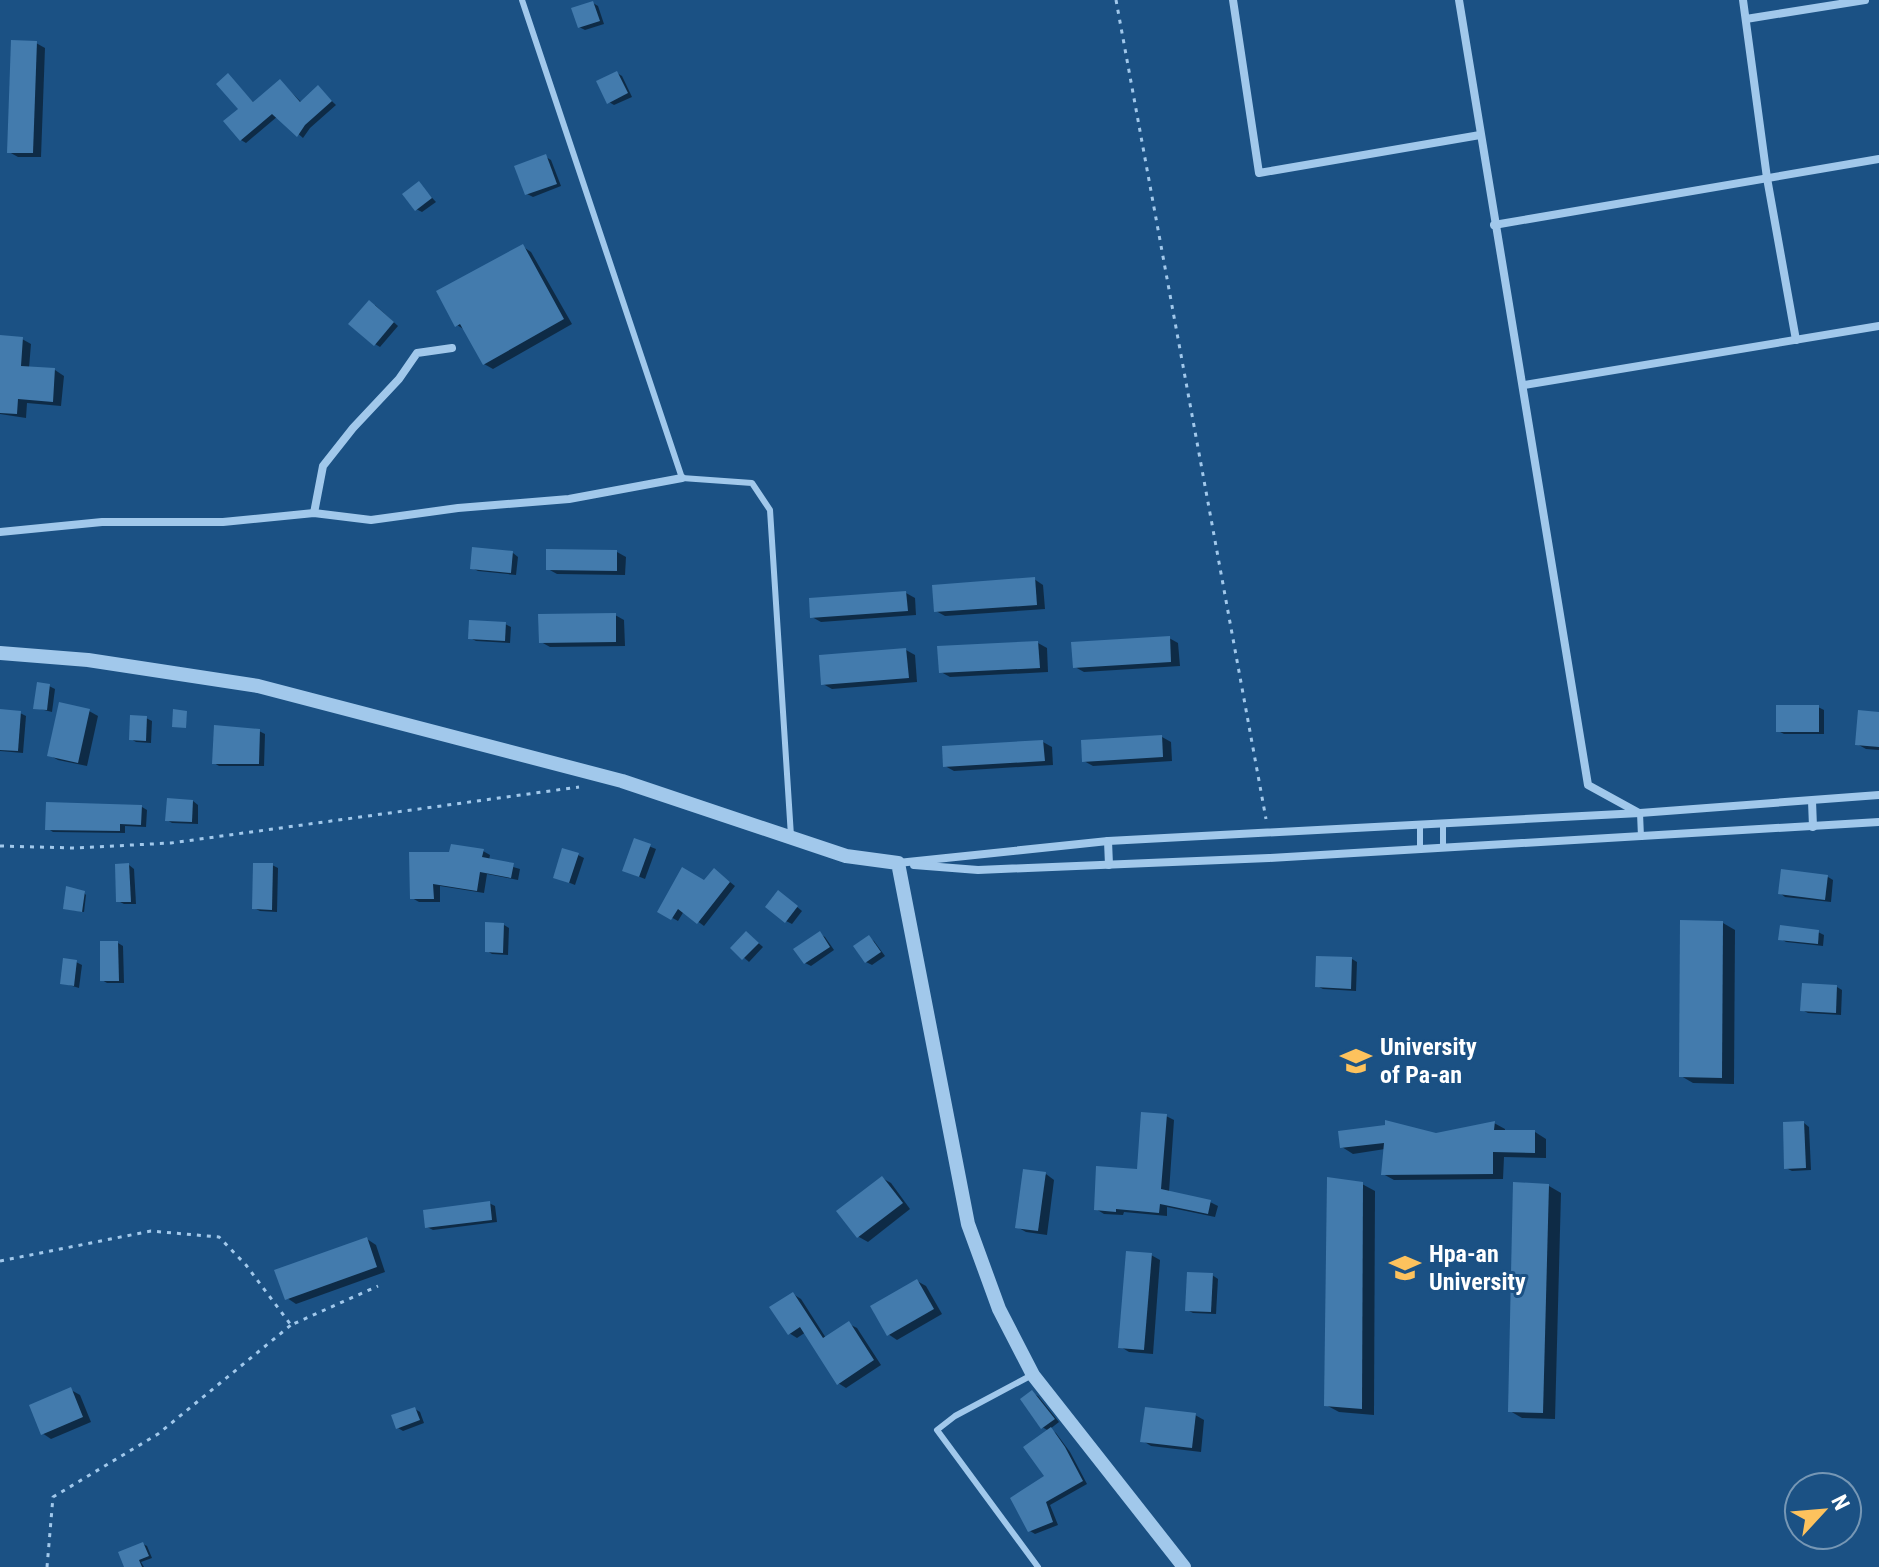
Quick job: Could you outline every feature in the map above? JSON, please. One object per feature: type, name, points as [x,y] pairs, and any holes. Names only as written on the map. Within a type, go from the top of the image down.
[{"type":"street","points":[[1233,0],[1259,173],[1480,135]]},
{"type":"street","points":[[1459,0],[1588,785],[1640,813]]},
{"type":"street","points":[[1743,0],[1767,178],[1796,340]]},
{"type":"street","points":[[1746,19],[1865,0]]},
{"type":"street","points":[[1494,225],[1879,159]]},
{"type":"street","points":[[1524,385],[1879,326]]},
{"type":"street","points":[[314,513],[323,466],[353,428],[399,379],[417,353],[452,348]]},
{"type":"street","points":[[0,532],[102,522],[223,522],[314,513],[371,520],[458,508],[569,499],[682,478]]},
{"type":"street","points":[[0,653],[88,660],[258,686],[622,781],[846,856],[898,863],[978,870],[1109,865],[1879,822]]},
{"type":"street","points":[[898,863],[1108,841],[1640,813],[1879,795]]},
{"type":"street","points":[[1812,801],[1813,827]]},
{"type":"street","points":[[1108,841],[1109,865]]},
{"type":"street","points":[[898,863],[968,1224],[999,1309],[1033,1375],[1184,1567]]},
{"type":"lane","points":[[522,0],[682,478],[752,483],[770,510],[791,838]]},
{"type":"lane","points":[[1640,813],[1641,837]]},
{"type":"lane","points":[[1443,824],[1443,848]]},
{"type":"lane","points":[[1420,825],[1420,850]]},
{"type":"lane","points":[[1033,1375],[955,1416],[937,1430],[1038,1567]]},
{"type":"path","points":[[1116,0],[1268,833]]},
{"type":"path","points":[[0,846],[74,848],[171,843],[592,785]]},
{"type":"path","points":[[0,1261],[151,1231],[219,1237],[246,1265],[291,1325]]},
{"type":"path","points":[[47,1567],[53,1497],[158,1434],[291,1325],[378,1286]]},
{"type":"building","points":[[593,1],[600,21],[578,28],[571,8]]},
{"type":"building","points":[[11,40],[37,41],[33,153],[7,153]]},
{"type":"building","points":[[617,71],[628,93],[607,104],[596,81]]},
{"type":"building","points":[[228,73],[253,102],[280,79],[300,102],[318,85],[332,101],[305,125],[297,137],[272,114],[240,141],[223,121],[238,109],[216,84]]},
{"type":"building","points":[[546,154],[557,184],[525,195],[514,166]]},
{"type":"building","points":[[419,181],[432,198],[415,211],[402,194]]},
{"type":"building","points":[[523,244],[564,319],[483,365],[460,324],[455,327],[436,291]]},
{"type":"building","points":[[369,300],[394,322],[374,346],[348,324]]},
{"type":"building","points":[[0,335],[23,337],[21,366],[55,368],[53,402],[18,399],[17,414],[0,413]]},
{"type":"building","points":[[472,547],[513,551],[511,573],[470,569]]},
{"type":"building","points":[[546,549],[617,550],[617,571],[546,570]]},
{"type":"building","points":[[1035,577],[1037,605],[934,612],[932,585]]},
{"type":"building","points":[[906,591],[908,611],[810,618],[809,598]]},
{"type":"building","points":[[616,613],[616,642],[539,643],[538,614]]},
{"type":"building","points":[[469,620],[506,622],[505,641],[468,639]]},
{"type":"building","points":[[1170,636],[1171,662],[1073,668],[1071,642]]},
{"type":"building","points":[[1038,641],[1040,668],[939,673],[937,646]]},
{"type":"building","points":[[906,648],[909,678],[821,685],[819,655]]},
{"type":"building","points":[[37,682],[50,684],[47,710],[33,709]]},
{"type":"building","points":[[59,702],[90,709],[78,763],[47,756]]},
{"type":"building","points":[[1776,705],[1819,705],[1819,732],[1776,732]]},
{"type":"building","points":[[0,709],[21,711],[18,751],[0,750]]},
{"type":"building","points":[[173,709],[187,711],[186,728],[172,727]]},
{"type":"building","points":[[1858,710],[1879,712],[1879,747],[1855,745]]},
{"type":"building","points":[[130,715],[147,716],[146,741],[129,740]]},
{"type":"building","points":[[214,725],[260,729],[259,764],[212,764]]},
{"type":"building","points":[[1162,735],[1163,757],[1082,762],[1081,740]]},
{"type":"building","points":[[1043,740],[1045,761],[943,767],[942,746]]},
{"type":"building","points":[[167,798],[193,800],[192,822],[165,821]]},
{"type":"building","points":[[46,802],[142,805],[141,825],[120,824],[120,831],[45,830]]},
{"type":"building","points":[[634,838],[651,844],[639,877],[622,871]]},
{"type":"building","points":[[451,844],[484,849],[482,857],[514,863],[511,878],[480,872],[477,891],[433,884],[434,899],[410,899],[409,852],[449,852]]},
{"type":"building","points":[[562,848],[579,853],[569,883],[553,878]]},
{"type":"building","points":[[129,863],[131,902],[116,902],[115,864]]},
{"type":"building","points":[[253,863],[273,863],[272,910],[252,909]]},
{"type":"building","points":[[682,867],[704,880],[714,868],[730,882],[697,924],[678,909],[671,920],[657,912]]},
{"type":"building","points":[[1781,869],[1828,875],[1825,900],[1778,894]]},
{"type":"building","points":[[66,886],[85,891],[82,912],[63,909]]},
{"type":"building","points":[[778,890],[798,906],[785,923],[765,907]]},
{"type":"building","points":[[1680,920],[1723,921],[1722,1078],[1679,1077]]},
{"type":"building","points":[[485,922],[504,923],[503,953],[485,952]]},
{"type":"building","points":[[1780,925],[1819,930],[1818,944],[1778,940]]},
{"type":"building","points":[[746,931],[759,943],[742,960],[730,948]]},
{"type":"building","points":[[820,931],[830,947],[804,964],[793,949]]},
{"type":"building","points":[[869,935],[881,952],[865,963],[853,946]]},
{"type":"building","points":[[100,941],[118,941],[119,981],[100,981]]},
{"type":"building","points":[[1316,956],[1352,957],[1351,989],[1315,987]]},
{"type":"building","points":[[63,958],[77,960],[74,986],[60,984]]},
{"type":"building","points":[[1802,983],[1837,985],[1836,1013],[1800,1011]]},
{"type":"building","points":[[1141,1112],[1167,1114],[1161,1189],[1211,1200],[1208,1214],[1160,1204],[1159,1213],[1094,1210],[1096,1166],[1137,1169]]},
{"type":"building","points":[[1385,1120],[1436,1133],[1495,1121],[1494,1130],[1535,1130],[1535,1153],[1493,1152],[1493,1174],[1381,1175],[1384,1143],[1340,1148],[1338,1131],[1385,1125]]},
{"type":"building","points":[[1804,1121],[1806,1168],[1784,1169],[1783,1122]]},
{"type":"building","points":[[1023,1169],[1046,1172],[1038,1231],[1015,1228]]},
{"type":"building","points":[[882,1176],[903,1203],[857,1238],[836,1211]]},
{"type":"building","points":[[1327,1177],[1363,1182],[1362,1409],[1324,1406]]},
{"type":"building","points":[[1513,1182],[1549,1184],[1543,1413],[1508,1412]]},
{"type":"building","points":[[490,1201],[492,1220],[425,1228],[423,1210]]},
{"type":"building","points":[[367,1237],[377,1267],[285,1300],[274,1270]]},
{"type":"building","points":[[1126,1251],[1152,1253],[1144,1350],[1118,1348]]},
{"type":"building","points":[[1187,1272],[1213,1273],[1211,1312],[1185,1311]]},
{"type":"building","points":[[917,1279],[934,1309],[887,1336],[870,1306]]},
{"type":"building","points":[[793,1292],[823,1338],[849,1321],[874,1360],[837,1385],[800,1327],[788,1335],[769,1307]]},
{"type":"building","points":[[71,1387],[83,1417],[41,1435],[29,1405]]},
{"type":"building","points":[[1032,1390],[1055,1419],[1041,1429],[1020,1399]]},
{"type":"building","points":[[415,1407],[420,1420],[396,1429],[391,1415]]},
{"type":"building","points":[[1145,1407],[1196,1413],[1192,1448],[1140,1442]]},
{"type":"building","points":[[1051,1427],[1083,1481],[1046,1502],[1053,1522],[1028,1532],[1010,1498],[1044,1476],[1023,1447]]},
{"type":"building","points":[[143,1542],[149,1556],[139,1560],[142,1567],[124,1567],[118,1552]]},
{"type":"place","name":"University of Pa-an","points":[[1356,1061]]},
{"type":"place","name":"Hpa-an University","points":[[1405,1268]]}]
